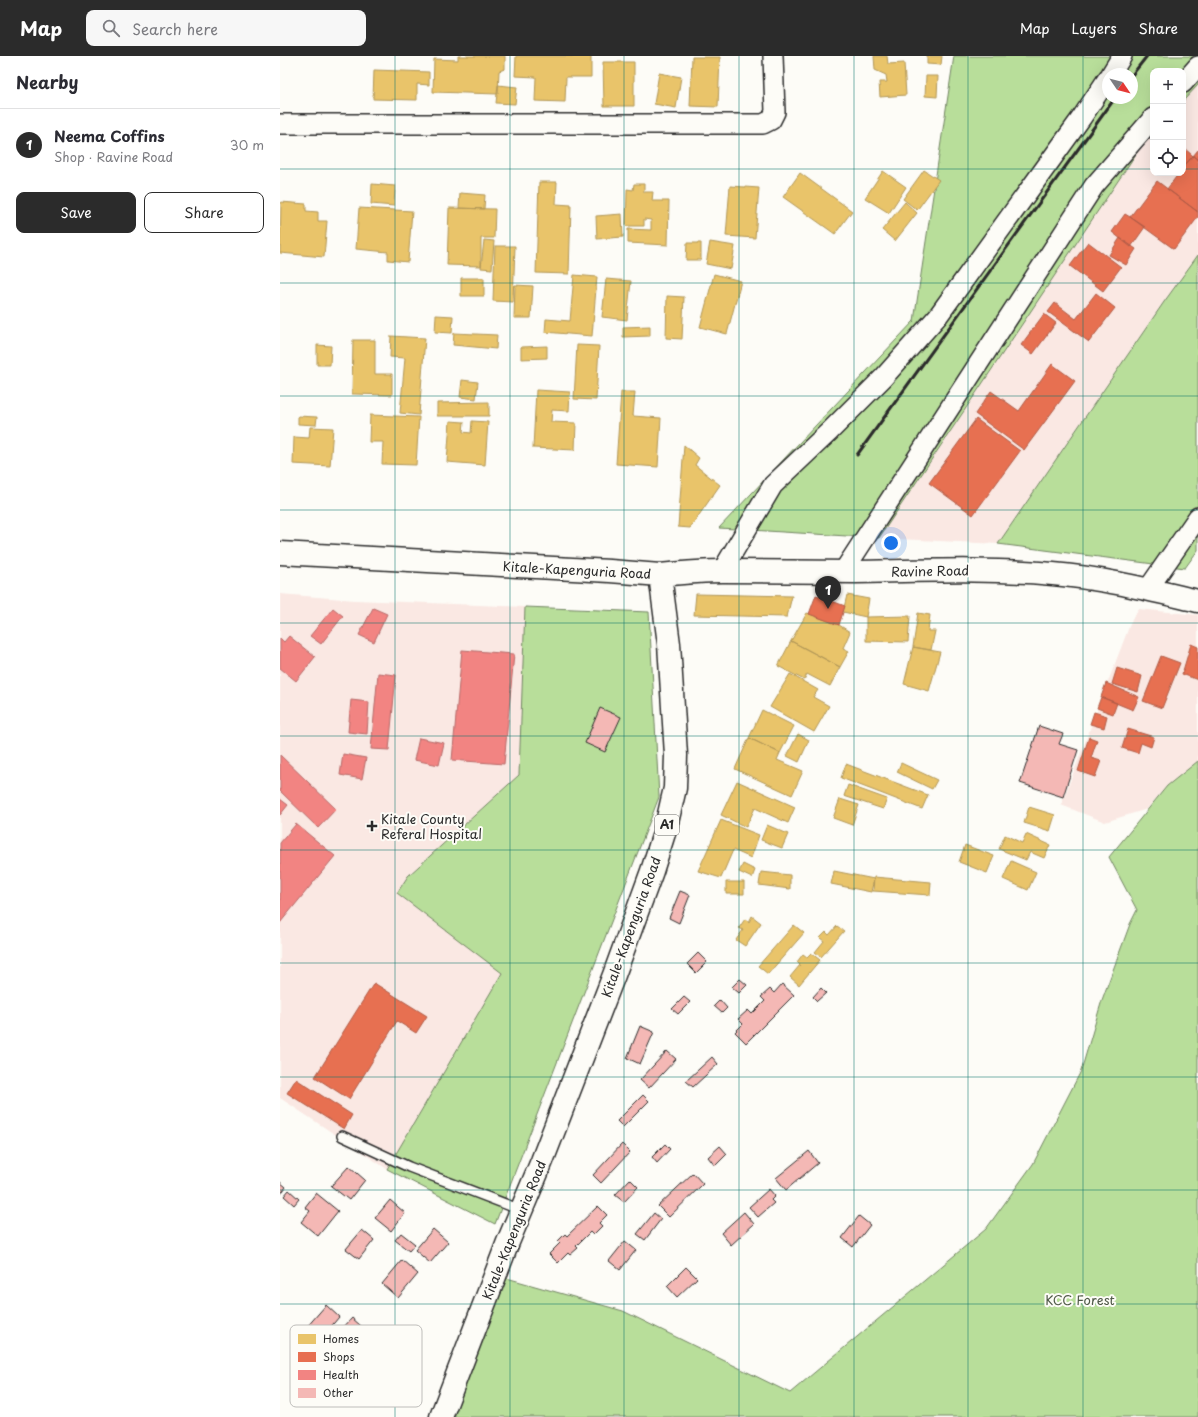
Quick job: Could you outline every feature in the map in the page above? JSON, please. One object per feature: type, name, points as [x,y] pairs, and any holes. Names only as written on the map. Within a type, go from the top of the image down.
[{"type":"main road","name":"Kitale-Kapenguria Road","points":[[280,553],[660,575],[669,644],[676,755],[675,788],[666,827],[652,871],[611,982],[441,1417]]},
{"type":"main road","name":"Ravine Road","points":[[660,575],[722,571],[843,572],[961,570],[1016,572],[1054,574],[1091,579],[1148,589],[1198,601]]},
{"type":"street","points":[[280,124],[763,124],[771,120],[775,112],[773,56]]},
{"type":"street","points":[[1114,68],[1122,56]]},
{"type":"street","points":[[1186,80],[1198,66]]},
{"type":"street","points":[[722,571],[773,485],[883,378],[938,316],[1082,117],[1102,87]]},
{"type":"street","points":[[843,572],[1094,186],[1150,121]]},
{"type":"street","points":[[1148,589],[1198,517]]},
{"type":"lane","points":[[342,1136],[409,1167],[521,1210]]},
{"type":"shaded area","points":[[1198,82],[1198,255],[1164,302],[998,544],[879,538],[1047,274],[1150,136],[1150,176],[1186,176],[1186,96]]},
{"type":"shaded area","name":"Kitale County Referal Hospital","points":[[280,594],[355,600],[525,607],[519,775],[408,876],[397,893],[503,973],[387,1169],[280,1098]]},
{"type":"shaded area","points":[[1139,609],[1198,615],[1198,761],[1167,786],[1147,809],[1105,822],[1061,805],[1132,619]]},
{"type":"green space","points":[[954,56],[1198,56],[1198,85],[1186,98],[1186,68],[1150,68],[1150,136],[1142,145],[879,538],[719,528],[914,321]]},
{"type":"green space","points":[[1198,255],[1198,550],[1185,568],[998,544],[1164,302]]},
{"type":"green space","points":[[525,607],[649,612],[659,797],[495,1224],[387,1169],[502,973],[397,893],[408,876],[519,775]]},
{"type":"green space","name":"KCC Forest","points":[[1198,761],[1198,1417],[443,1417],[496,1275],[623,1311],[790,1393],[986,1229],[1033,1164],[1081,1071],[1102,1000],[1130,924],[1137,910],[1109,857],[1167,786]]},
{"type":"building: Homes","points":[[458,56],[505,56],[505,69],[499,71],[498,94],[433,92],[434,59],[458,60]]},
{"type":"building: Homes","points":[[516,56],[591,56],[591,77],[566,77],[565,102],[535,101],[536,77],[515,76]]},
{"type":"building: Homes","points":[[874,56],[887,56],[888,64],[904,63],[906,95],[880,97],[879,82],[887,82],[886,75],[875,70]]},
{"type":"building: Homes","points":[[927,56],[942,56],[941,65],[927,64]]},
{"type":"building: Homes","points":[[692,57],[720,57],[718,107],[690,106]]},
{"type":"building: Homes","points":[[603,62],[634,62],[634,106],[604,106]]},
{"type":"building: Homes","points":[[374,70],[429,72],[429,85],[417,84],[417,100],[373,99]]},
{"type":"building: Homes","points":[[659,73],[681,77],[676,108],[654,104]]},
{"type":"building: Homes","points":[[926,76],[938,76],[937,97],[925,96]]},
{"type":"building: Homes","points":[[498,85],[517,87],[515,104],[496,103]]},
{"type":"building: Homes","points":[[924,170],[939,180],[917,210],[903,199]]},
{"type":"building: Homes","points":[[883,171],[906,187],[889,213],[865,198]]},
{"type":"building: Homes","points":[[800,173],[852,211],[835,234],[783,197]]},
{"type":"building: Homes","points":[[539,182],[557,182],[556,204],[571,205],[569,274],[536,273]]},
{"type":"building: Homes","points":[[372,184],[395,186],[394,206],[371,204]]},
{"type":"building: Homes","points":[[634,184],[644,184],[644,192],[653,192],[652,201],[669,201],[668,245],[628,243],[628,229],[651,230],[651,220],[644,219],[644,226],[626,226],[627,189],[633,190]]},
{"type":"building: Homes","points":[[730,186],[759,188],[755,238],[726,236]]},
{"type":"building: Homes","points":[[460,193],[485,195],[484,209],[459,208]]},
{"type":"building: Homes","points":[[281,202],[306,204],[306,211],[318,212],[318,221],[327,221],[324,257],[280,253]]},
{"type":"building: Homes","points":[[905,202],[917,213],[895,241],[882,230]]},
{"type":"building: Homes","points":[[359,208],[412,211],[408,262],[388,260],[388,252],[356,249]]},
{"type":"building: Homes","points":[[449,208],[495,209],[494,238],[481,238],[481,266],[447,265]]},
{"type":"building: Homes","points":[[622,214],[623,237],[597,239],[596,216]]},
{"type":"building: Homes","points":[[484,240],[494,241],[492,269],[481,268]]},
{"type":"building: Homes","points":[[710,242],[735,246],[731,269],[706,264]]},
{"type":"building: Homes","points":[[687,243],[701,243],[701,260],[686,260]]},
{"type":"building: Homes","points":[[495,246],[515,246],[513,302],[493,301]]},
{"type":"building: Homes","points":[[714,274],[741,281],[727,334],[700,327]]},
{"type":"building: Homes","points":[[574,275],[597,277],[592,336],[545,332],[546,319],[570,321]]},
{"type":"building: Homes","points":[[461,278],[484,278],[484,296],[461,296]]},
{"type":"building: Homes","points":[[606,279],[631,281],[627,320],[602,317]]},
{"type":"building: Homes","points":[[515,285],[533,286],[531,318],[514,318]]},
{"type":"building: Homes","points":[[667,296],[684,297],[682,339],[666,338]]},
{"type":"building: Homes","points":[[436,315],[453,316],[452,333],[435,332]]},
{"type":"building: Homes","points":[[650,326],[650,336],[623,337],[623,327]]},
{"type":"building: Homes","points":[[454,333],[497,335],[496,349],[453,345]]},
{"type":"building: Homes","points":[[391,336],[425,338],[419,415],[400,413],[405,358],[390,357]]},
{"type":"building: Homes","points":[[353,340],[375,340],[375,374],[392,374],[392,395],[352,394]]},
{"type":"building: Homes","points":[[317,345],[331,346],[330,365],[317,365]]},
{"type":"building: Homes","points":[[577,345],[599,346],[596,400],[574,399]]},
{"type":"building: Homes","points":[[547,346],[547,358],[521,359],[521,347]]},
{"type":"building: Homes","points":[[462,380],[478,382],[476,399],[460,397]]},
{"type":"building: Homes","points":[[536,390],[570,392],[569,411],[552,410],[551,422],[576,423],[575,450],[533,448]]},
{"type":"building: Homes","points":[[621,392],[635,392],[633,416],[661,418],[658,467],[616,464]]},
{"type":"building: Homes","points":[[489,402],[489,416],[437,416],[437,403]]},
{"type":"building: Homes","points":[[370,415],[419,417],[416,465],[382,464],[383,442],[369,442]]},
{"type":"building: Homes","points":[[298,416],[317,417],[316,425],[298,424]]},
{"type":"building: Homes","points":[[450,421],[464,422],[463,432],[471,433],[472,421],[488,422],[485,465],[447,462]]},
{"type":"building: Homes","points":[[310,427],[333,428],[330,466],[293,464],[294,437],[309,438]]},
{"type":"building: Homes","points":[[684,445],[699,458],[695,465],[720,485],[690,528],[678,527]]},
{"type":"building: Homes","points":[[696,594],[792,596],[787,617],[694,615]]},
{"type":"building: Homes","points":[[847,595],[869,599],[866,617],[843,612]]},
{"type":"building: Homes","points":[[807,613],[839,625],[850,632],[843,648],[849,651],[840,667],[791,641]]},
{"type":"building: Homes","points":[[918,613],[930,615],[928,631],[935,631],[931,650],[913,647]]},
{"type":"building: Homes","points":[[910,616],[908,642],[866,641],[866,617]]},
{"type":"building: Homes","points":[[791,641],[840,667],[830,686],[807,674],[804,680],[778,666]]},
{"type":"building: Homes","points":[[913,647],[940,652],[929,691],[904,684]]},
{"type":"building: Homes","points":[[790,674],[818,690],[813,697],[829,706],[814,732],[770,707]]},
{"type":"building: Homes","points":[[762,710],[794,726],[780,753],[749,738]]},
{"type":"building: Homes","points":[[798,734],[809,740],[799,762],[787,756]]},
{"type":"building: Homes","points":[[749,738],[780,753],[777,760],[803,771],[792,795],[735,769]]},
{"type":"building: Homes","points":[[901,763],[937,780],[932,789],[897,772]]},
{"type":"building: Homes","points":[[846,764],[928,795],[922,809],[841,778]]},
{"type":"building: Homes","points":[[737,781],[795,807],[788,823],[755,808],[746,827],[721,815]]},
{"type":"building: Homes","points":[[848,785],[887,799],[883,809],[844,796]]},
{"type":"building: Homes","points":[[840,799],[859,805],[852,825],[833,818]]},
{"type":"building: Homes","points":[[1029,807],[1055,815],[1050,831],[1024,823]]},
{"type":"building: Homes","points":[[721,820],[759,835],[751,858],[733,850],[721,878],[698,871]]},
{"type":"building: Homes","points":[[767,825],[788,834],[782,848],[761,840]]},
{"type":"building: Homes","points":[[1026,834],[1050,845],[1044,858],[1030,852],[1026,860],[999,849],[1005,835],[1022,843]]},
{"type":"building: Homes","points":[[965,845],[994,856],[987,873],[959,862]]},
{"type":"building: Homes","points":[[1011,861],[1036,872],[1028,890],[1003,879]]},
{"type":"building: Homes","points":[[743,864],[755,870],[752,878],[739,872]]},
{"type":"building: Homes","points":[[834,871],[874,879],[871,892],[831,884]]},
{"type":"building: Homes","points":[[761,872],[790,875],[790,889],[759,885]]},
{"type":"building: Homes","points":[[874,877],[931,882],[930,895],[873,891]]},
{"type":"building: Homes","points":[[726,882],[744,882],[744,894],[726,894]]},
{"type":"building: Homes","points":[[752,916],[761,923],[745,946],[736,940],[743,930],[739,928],[745,919],[749,922]]},
{"type":"building: Homes","points":[[794,925],[804,933],[768,974],[758,966]]},
{"type":"building: Homes","points":[[837,926],[844,931],[821,957],[815,952],[824,941],[820,938],[826,932],[829,935]]},
{"type":"building: Homes","points":[[811,953],[820,960],[799,985],[790,977],[800,965],[797,962],[803,954],[807,957]]},
{"type":"building: Shops","points":[[1186,150],[1193,156],[1186,164]]},
{"type":"building: Shops","points":[[1198,150],[1198,160],[1193,156]]},
{"type":"building: Shops","points":[[1193,156],[1198,160],[1198,212],[1167,189],[1177,176],[1186,176],[1186,164]]},
{"type":"building: Shops","points":[[1157,181],[1198,212],[1198,217],[1174,249],[1130,217]]},
{"type":"building: Shops","points":[[1125,214],[1145,227],[1131,247],[1112,232]]},
{"type":"building: Shops","points":[[1120,238],[1136,249],[1126,265],[1109,255]]},
{"type":"building: Shops","points":[[1088,242],[1121,267],[1103,291],[1070,266]]},
{"type":"building: Shops","points":[[1096,293],[1115,308],[1089,342],[1048,312],[1055,303],[1076,319]]},
{"type":"building: Shops","points":[[1044,314],[1056,323],[1033,354],[1021,345]]},
{"type":"building: Shops","points":[[1052,364],[1075,381],[1024,450],[975,414],[991,391],[1019,411]]},
{"type":"building: Shops","points":[[976,419],[1020,451],[973,515],[929,483]]},
{"type":"building: Shops","points":[[816,595],[845,606],[839,625],[809,614]]},
{"type":"building: Shops","points":[[1191,644],[1198,647],[1198,680],[1182,674]]},
{"type":"building: Shops","points":[[1161,656],[1180,663],[1162,708],[1143,701]]},
{"type":"building: Shops","points":[[1117,668],[1142,676],[1138,692],[1112,684]]},
{"type":"building: Shops","points":[[1106,683],[1139,697],[1133,710],[1101,697]]},
{"type":"building: Shops","points":[[1101,697],[1117,703],[1113,714],[1097,708]]},
{"type":"building: Shops","points":[[1094,712],[1107,716],[1104,728],[1090,724]]},
{"type":"building: Shops","points":[[1128,729],[1154,737],[1151,747],[1141,743],[1138,753],[1122,748]]},
{"type":"building: Shops","points":[[1089,737],[1097,740],[1091,758],[1101,761],[1095,777],[1078,771]]},
{"type":"building: Shops","points":[[374,983],[427,1016],[416,1033],[397,1021],[349,1099],[315,1077]]},
{"type":"building: Shops","points":[[296,1079],[352,1115],[344,1129],[287,1093]]},
{"type":"building: Health","points":[[333,608],[343,616],[321,644],[310,636]]},
{"type":"building: Health","points":[[373,608],[387,614],[374,642],[359,635]]},
{"type":"building: Health","points":[[289,636],[315,657],[296,681],[280,668],[280,638],[284,642]]},
{"type":"building: Health","points":[[462,650],[514,654],[504,764],[452,760]]},
{"type":"building: Health","points":[[378,673],[396,675],[389,750],[371,749]]},
{"type":"building: Health","points":[[351,700],[369,702],[367,734],[348,732]]},
{"type":"building: Health","points":[[419,738],[444,743],[439,765],[414,760]]},
{"type":"building: Health","points":[[343,754],[366,758],[362,779],[340,775]]},
{"type":"building: Health","points":[[280,755],[336,809],[318,828],[280,791]]},
{"type":"building: Health","points":[[280,799],[288,805],[280,815]]},
{"type":"building: Health","points":[[296,824],[335,856],[280,923],[280,843]]},
{"type":"building: Other","points":[[600,708],[621,717],[605,752],[585,743]]},
{"type":"building: Other","points":[[1039,726],[1063,734],[1059,744],[1078,750],[1063,797],[1020,783]]},
{"type":"building: Other","points":[[680,891],[690,895],[679,923],[669,918]]},
{"type":"building: Other","points":[[698,953],[707,962],[696,973],[687,964]]},
{"type":"building: Other","points":[[740,979],[747,985],[739,993],[732,987]]},
{"type":"building: Other","points":[[782,984],[794,995],[746,1043],[735,1032],[743,1024],[738,1019],[748,1010],[752,1014],[765,1001],[761,997],[770,989],[774,993]]},
{"type":"building: Other","points":[[821,988],[826,993],[817,1001],[813,997]]},
{"type":"building: Other","points":[[684,997],[690,1002],[678,1014],[672,1009]]},
{"type":"building: Other","points":[[720,1000],[727,1008],[722,1013],[714,1006]]},
{"type":"building: Other","points":[[640,1026],[654,1032],[640,1064],[627,1058]]},
{"type":"building: Other","points":[[667,1051],[676,1059],[649,1088],[640,1080]]},
{"type":"building: Other","points":[[712,1057],[718,1064],[693,1087],[686,1081]]},
{"type":"building: Other","points":[[643,1095],[649,1101],[623,1127],[617,1121]]},
{"type":"building: Other","points":[[622,1144],[630,1152],[601,1183],[593,1175]]},
{"type":"building: Other","points":[[665,1144],[670,1149],[657,1163],[652,1157]]},
{"type":"building: Other","points":[[720,1146],[727,1154],[715,1166],[708,1157]]},
{"type":"building: Other","points":[[809,1151],[818,1163],[786,1190],[776,1178]]},
{"type":"building: Other","points":[[349,1166],[365,1180],[349,1200],[331,1186]]},
{"type":"building: Other","points":[[693,1173],[703,1184],[669,1217],[658,1206]]},
{"type":"building: Other","points":[[630,1179],[638,1187],[624,1202],[615,1195]]},
{"type":"building: Other","points":[[280,1182],[286,1187],[280,1195]]},
{"type":"building: Other","points":[[769,1189],[775,1196],[771,1200],[774,1203],[758,1217],[749,1207]]},
{"type":"building: Other","points":[[289,1190],[299,1199],[294,1205],[284,1196]]},
{"type":"building: Other","points":[[316,1193],[338,1211],[318,1236],[301,1222],[310,1211],[305,1207]]},
{"type":"building: Other","points":[[390,1200],[405,1213],[391,1231],[375,1218]]},
{"type":"building: Other","points":[[598,1206],[607,1215],[599,1223],[602,1226],[593,1235],[590,1232],[576,1246],[578,1248],[570,1255],[568,1253],[558,1263],[549,1254],[560,1243],[558,1241],[565,1234],[567,1236]]},
{"type":"building: Other","points":[[744,1212],[754,1224],[731,1245],[721,1233]]},
{"type":"building: Other","points":[[654,1213],[661,1219],[645,1240],[637,1234]]},
{"type":"building: Other","points":[[859,1216],[870,1225],[853,1247],[842,1238]]},
{"type":"building: Other","points":[[433,1229],[448,1242],[430,1263],[415,1250]]},
{"type":"building: Other","points":[[362,1230],[374,1240],[359,1259],[346,1249]]},
{"type":"building: Other","points":[[401,1233],[415,1244],[409,1251],[395,1240]]},
{"type":"building: Other","points":[[625,1241],[636,1250],[620,1270],[609,1261]]},
{"type":"building: Other","points":[[402,1260],[418,1274],[398,1298],[382,1284]]},
{"type":"building: Other","points":[[686,1267],[697,1278],[677,1297],[667,1286]]},
{"type":"building: Other","points":[[326,1305],[339,1317],[332,1325],[309,1325]]},
{"type":"building: Other","points":[[352,1318],[360,1325],[346,1325]]},
{"type":"railway","points":[[1138,68],[1147,56]]},
{"type":"railway","points":[[857,455],[1111,104]]},
{"type":"place","name":"Neema Coffins","points":[[828,609]]},
{"type":"place","name":"Kitale County Referal Hospital","points":[[372,826]]}]
